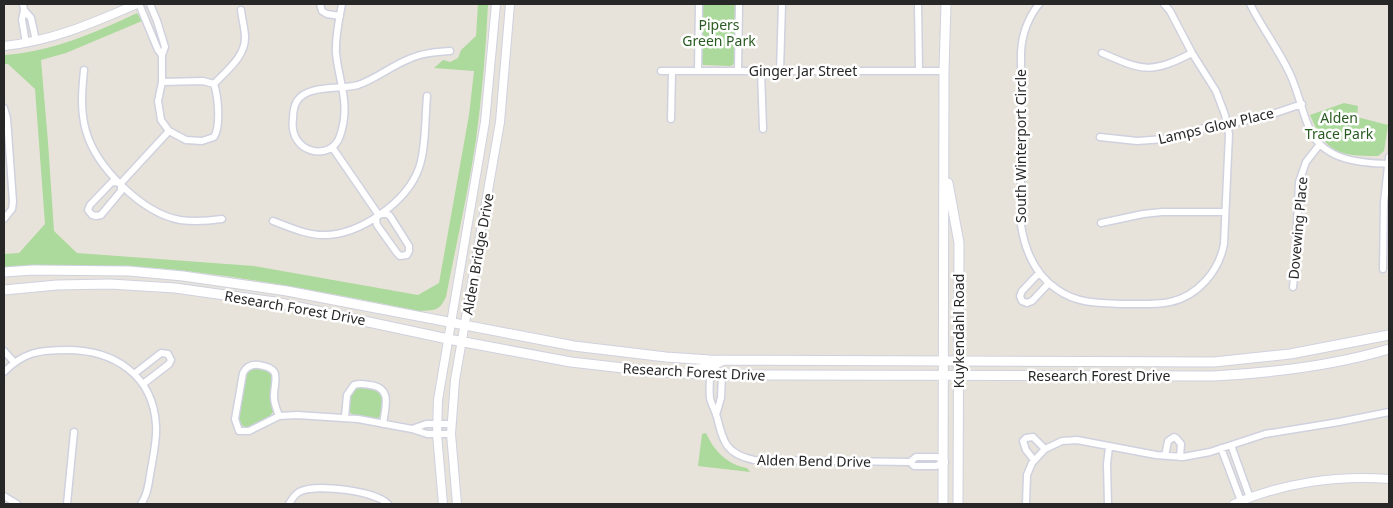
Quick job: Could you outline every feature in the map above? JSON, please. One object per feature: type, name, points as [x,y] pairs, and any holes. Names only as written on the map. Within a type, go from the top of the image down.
[{"type":"main road","name":"Kuykendahl Road","points":[[943,504],[944,71],[946,4]]},
{"type":"main road","name":"Kuykendahl Road","points":[[944,160],[959,243],[958,504]]},
{"type":"main road","name":"Research Forest Drive","points":[[4,272],[33,270],[129,270],[173,275],[287,291],[465,326],[603,350],[666,357],[723,360],[1214,362],[1290,354],[1389,335]]},
{"type":"main road","name":"Research Forest Drive","points":[[4,290],[110,284],[175,288],[275,302],[462,342],[578,363],[621,369],[710,375],[1227,375],[1292,369],[1340,361],[1389,349]]},
{"type":"main road","points":[[675,373],[684,369],[709,368],[723,360]]},
{"type":"main road","points":[[710,375],[720,367],[746,365],[756,360]]},
{"type":"street","points":[[4,46],[36,41],[84,27],[138,4],[162,56]]},
{"type":"street","points":[[150,4],[164,47],[162,82],[157,107],[161,120],[169,131],[186,140],[202,141],[214,137],[218,127],[217,92],[214,84]]},
{"type":"street","points":[[320,4],[322,11],[327,14],[340,16]]},
{"type":"street","points":[[342,4],[336,54],[344,88],[344,110],[340,136],[332,147],[320,151],[311,150],[298,142],[292,128],[296,102],[307,92],[344,88],[358,85],[418,55],[450,51]]},
{"type":"street","name":"Alden Bridge Drive","points":[[443,504],[437,434],[438,400],[485,122],[496,4]]},
{"type":"street","name":"Alden Bridge Drive","points":[[457,504],[451,434],[455,380],[500,122],[510,4]]},
{"type":"street","points":[[698,71],[699,4]]},
{"type":"street","points":[[738,71],[739,4]]},
{"type":"street","points":[[780,71],[782,4]]},
{"type":"street","points":[[918,4],[919,71]]},
{"type":"street","name":"South Winterport Circle","points":[[1039,4],[1027,24],[1022,41],[1021,225],[1026,249],[1039,273],[1048,283],[1065,295],[1090,302],[1152,304],[1178,300],[1198,288],[1217,265],[1224,244],[1227,124],[1219,97],[1192,53],[1170,11],[1164,4]]},
{"type":"street","points":[[1250,4],[1286,65],[1312,134],[1320,144],[1331,153],[1344,159],[1389,162],[1384,202],[1382,269]]},
{"type":"street","points":[[23,7],[30,18],[36,41]]},
{"type":"street","points":[[23,7],[22,20],[26,43]]},
{"type":"street","points":[[214,84],[237,60],[241,53],[245,38],[241,10]]},
{"type":"street","points":[[1102,53],[1130,66],[1149,68],[1165,66],[1192,53]]},
{"type":"street","points":[[84,70],[82,103],[86,132],[100,160],[121,183],[145,204],[167,216],[194,221],[222,219]]},
{"type":"street","name":"Ginger Jar Street","points":[[661,71],[944,71]]},
{"type":"street","points":[[672,71],[672,119]]},
{"type":"street","points":[[761,71],[763,129]]},
{"type":"street","points":[[162,82],[203,81],[214,84]]},
{"type":"street","points":[[273,221],[312,234],[334,235],[357,228],[391,206],[408,189],[420,167],[427,96]]},
{"type":"street","name":"Lamps Glow Place","points":[[1100,137],[1137,141],[1157,140],[1261,118],[1302,104]]},
{"type":"street","points":[[4,108],[7,118],[14,202],[12,209],[4,219]]},
{"type":"street","points":[[121,183],[112,182],[90,205],[88,210],[90,214],[101,215],[121,192],[121,183],[169,131]]},
{"type":"street","name":"Dovewing Place","points":[[1293,287],[1299,182],[1306,162],[1320,144]]},
{"type":"street","points":[[332,147],[378,214]]},
{"type":"street","points":[[1101,223],[1162,212],[1225,212]]},
{"type":"street","points":[[378,214],[390,216],[409,246],[407,255],[400,256],[396,253],[377,225],[378,214]]},
{"type":"street","points":[[1039,273],[1022,291],[1020,296],[1022,301],[1027,303],[1032,301],[1048,283]]},
{"type":"street","points":[[4,372],[14,362],[40,351],[81,350],[98,353],[118,361],[134,374],[143,384],[154,410],[157,428],[145,503]]},
{"type":"street","points":[[4,351],[14,362]]},
{"type":"street","points":[[134,374],[162,353],[168,354],[171,360],[170,364],[143,384]]},
{"type":"street","points":[[279,416],[274,397],[275,373],[269,367],[254,364],[249,366],[242,373],[235,419],[239,431],[249,432],[279,416],[297,415],[345,417],[412,429],[427,434],[451,434]]},
{"type":"street","name":"Alden Bend Drive","points":[[710,375],[710,398],[716,414],[721,438],[728,448],[743,458],[754,460],[910,462],[914,466],[936,466],[944,462]]},
{"type":"street","name":"Alden Bend Drive","points":[[716,414],[721,398],[722,375]]},
{"type":"street","points":[[345,417],[347,394],[354,385],[359,383],[377,386],[382,388],[386,398],[383,424]]},
{"type":"street","points":[[1026,504],[1027,475],[1034,460],[1045,448],[1053,444],[1070,440],[1085,441],[1165,456],[1192,456],[1265,434],[1389,412]]},
{"type":"street","points":[[412,429],[426,424],[452,424]]},
{"type":"street","points":[[67,504],[74,432]]},
{"type":"street","points":[[1034,460],[1024,446],[1023,442],[1026,438],[1033,437],[1045,448]]},
{"type":"street","points":[[1165,456],[1168,441],[1174,437],[1181,444],[1180,457]]},
{"type":"street","points":[[1231,445],[1250,498]]},
{"type":"street","points":[[1108,504],[1107,464],[1109,447]]},
{"type":"street","points":[[1221,448],[1238,503],[1284,487],[1318,481],[1389,479]]},
{"type":"street","points":[[289,504],[294,495],[300,491],[321,489],[360,493],[382,499],[388,504]]},
{"type":"street","points":[[4,496],[18,504]]},
{"type":"green space","points":[[478,4],[488,4],[484,72],[476,140],[446,297],[438,308],[419,311],[284,285],[177,270],[103,266],[4,269],[4,254],[19,253],[45,224],[35,89],[8,64],[4,64],[4,55],[55,46],[105,28],[137,13],[142,21],[66,53],[41,60],[54,231],[77,253],[254,266],[418,295],[439,283],[469,115],[474,71],[434,68],[443,60],[450,62],[458,58],[461,50],[476,36]]},
{"type":"green space","name":"Pipers Green Park","points":[[702,4],[736,4],[735,63],[731,66],[703,65],[701,61]]},
{"type":"green space","name":"Alden Trace Park","points":[[1344,103],[1358,106],[1357,117],[1388,125],[1384,151],[1378,156],[1343,153],[1328,145],[1322,138],[1310,115]]},
{"type":"green space","points":[[255,367],[267,369],[273,376],[271,393],[273,412],[270,416],[247,428],[240,424],[237,417],[247,371]]},
{"type":"green space","points":[[355,387],[376,389],[381,395],[383,404],[381,414],[376,419],[356,416],[349,412],[350,394]]},
{"type":"green space","points":[[706,433],[713,446],[722,456],[734,464],[747,468],[750,472],[698,466],[702,434]]}]
